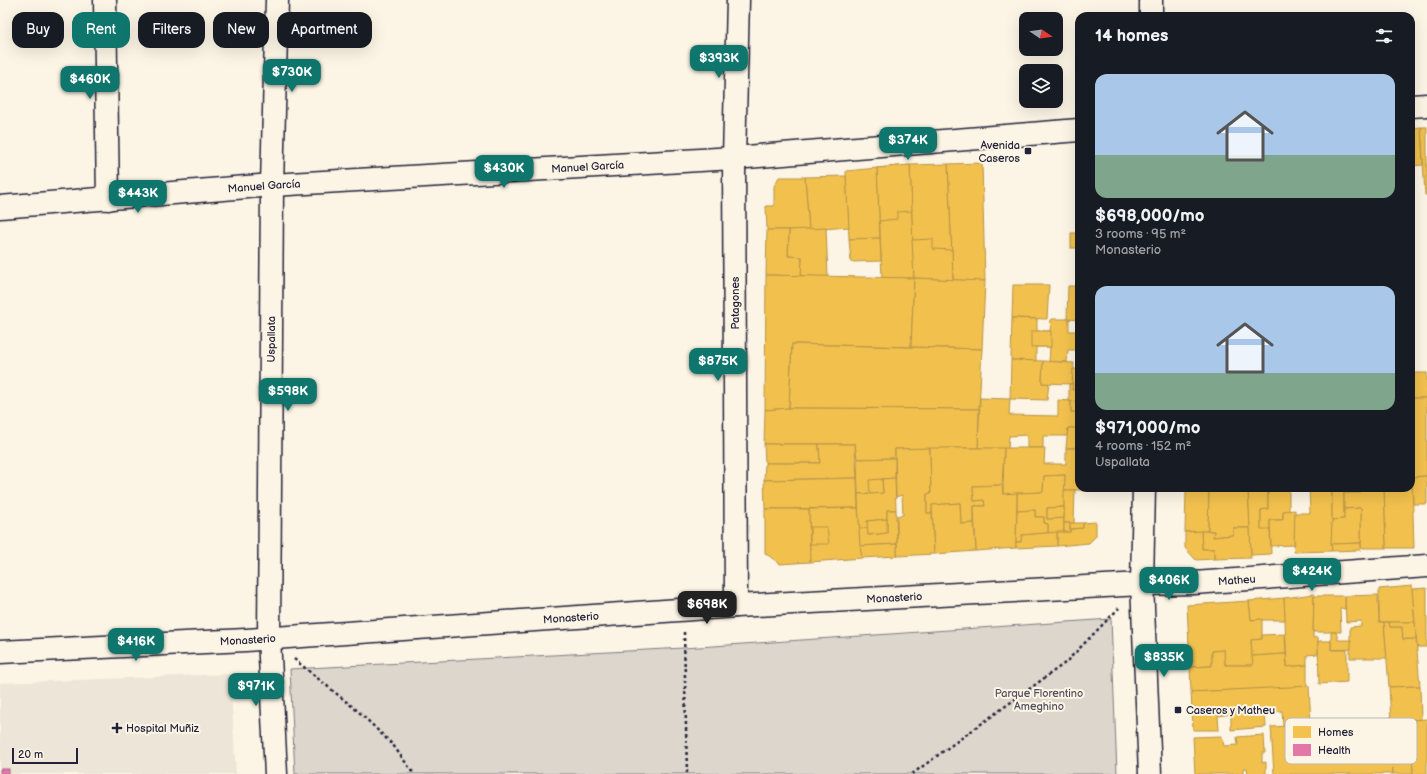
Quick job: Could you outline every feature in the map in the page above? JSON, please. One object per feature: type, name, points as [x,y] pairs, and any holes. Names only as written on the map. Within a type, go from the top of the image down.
[{"type":"street","points":[[105,0],[108,199]]},
{"type":"street","name":"Uspallata","points":[[276,774],[269,638],[272,185],[277,0]]},
{"type":"street","name":"Patagones","points":[[736,606],[734,158],[738,0]]},
{"type":"street","points":[[1151,0],[1151,12]]},
{"type":"street","points":[[1415,106],[1427,105]]},
{"type":"street","name":"Manuel García","points":[[0,207],[272,185],[734,158],[1075,130]]},
{"type":"street","points":[[1144,492],[1142,584],[1150,774]]},
{"type":"street","name":"Matheu","points":[[1142,584],[1194,583],[1427,566]]},
{"type":"street","name":"Monasterio","points":[[0,652],[269,638],[683,609],[1142,584]]},
{"type":"path","points":[[912,774],[1065,663],[1142,584]]},
{"type":"path","points":[[683,609],[687,774]]},
{"type":"path","points":[[269,638],[359,712],[393,745],[414,774]]},
{"type":"shaded area","name":"Hospital Muñiz","points":[[230,674],[236,774],[0,774],[0,683]]},
{"type":"green space","name":"Parque Florentino Ameghino","points":[[1111,619],[1117,774],[295,774],[290,669],[684,648]]},
{"type":"building: Homes","points":[[1421,127],[1427,127],[1427,195],[1425,195]]},
{"type":"building: Homes","points":[[1421,127],[1423,165],[1415,166],[1415,128]]},
{"type":"building: Homes","points":[[982,163],[985,281],[953,280],[948,164]]},
{"type":"building: Homes","points":[[948,164],[953,280],[914,278],[910,165]]},
{"type":"building: Homes","points":[[910,165],[914,278],[882,278],[877,168]]},
{"type":"building: Homes","points":[[910,165],[912,211],[897,212],[897,219],[879,221],[877,168]]},
{"type":"building: Homes","points":[[877,168],[880,238],[849,239],[846,171]]},
{"type":"building: Homes","points":[[846,176],[849,227],[809,230],[805,177]]},
{"type":"building: Homes","points":[[779,177],[805,177],[809,230],[767,230],[766,206],[774,206],[774,186]]},
{"type":"building: Homes","points":[[826,228],[828,277],[801,276],[802,257],[788,256],[789,230]]},
{"type":"building: Homes","points":[[767,230],[789,230],[788,256],[802,257],[801,276],[766,275]]},
{"type":"building: Homes","points":[[1071,233],[1075,233],[1075,248],[1071,248]]},
{"type":"building: Homes","points":[[880,238],[881,261],[851,262],[849,239]]},
{"type":"building: Homes","points":[[933,239],[933,249],[952,250],[953,280],[914,278],[912,240]]},
{"type":"building: Homes","points":[[766,275],[914,278],[911,347],[792,344],[789,408],[765,410]]},
{"type":"building: Homes","points":[[914,278],[985,281],[982,349],[911,347]]},
{"type":"building: Homes","points":[[1013,285],[1049,285],[1047,319],[1012,318]]},
{"type":"building: Homes","points":[[1068,286],[1075,286],[1075,320],[1067,319]]},
{"type":"building: Homes","points":[[1012,318],[1037,319],[1037,331],[1050,331],[1051,319],[1069,319],[1069,331],[1075,331],[1075,350],[1068,350],[1067,362],[1049,362],[1050,347],[1036,347],[1036,361],[1011,360]]},
{"type":"building: Homes","points":[[1031,331],[1051,331],[1051,347],[1031,347]]},
{"type":"building: Homes","points":[[792,344],[982,349],[979,409],[789,408]]},
{"type":"building: Homes","points":[[1011,360],[1043,361],[1042,383],[1049,383],[1047,400],[1010,399]]},
{"type":"building: Homes","points":[[1043,361],[1074,363],[1073,384],[1042,383]]},
{"type":"building: Homes","points":[[1073,369],[1075,369],[1075,390],[1072,390]]},
{"type":"building: Homes","points":[[1415,373],[1427,373],[1427,398],[1415,398]]},
{"type":"building: Homes","points":[[1069,384],[1073,384],[1072,390],[1075,390],[1075,402],[1069,401]]},
{"type":"building: Homes","points":[[980,398],[1010,399],[1009,415],[1058,416],[1058,400],[1071,401],[1071,412],[1075,412],[1075,428],[1068,428],[1067,436],[1043,436],[1043,448],[1027,448],[1027,435],[1009,436],[1008,449],[978,448]]},
{"type":"building: Homes","points":[[1415,398],[1427,398],[1427,476],[1415,477]]},
{"type":"building: Homes","points":[[1071,401],[1075,402],[1075,412],[1071,412]]},
{"type":"building: Homes","points":[[789,408],[979,409],[978,448],[895,449],[895,458],[857,459],[855,444],[764,444],[765,410]]},
{"type":"building: Homes","points":[[1068,428],[1075,428],[1075,448],[1066,448]]},
{"type":"building: Homes","points":[[764,444],[819,444],[820,463],[765,463]]},
{"type":"building: Homes","points":[[819,444],[855,444],[857,478],[764,480],[765,463],[820,463]]},
{"type":"building: Homes","points":[[930,448],[931,493],[927,494],[927,513],[932,513],[934,554],[897,556],[897,516],[903,515],[902,495],[896,497],[895,449]]},
{"type":"building: Homes","points":[[930,448],[1004,448],[1002,485],[973,486],[974,501],[984,500],[985,506],[974,506],[974,523],[961,524],[960,503],[932,505],[932,513],[927,513],[927,494],[931,493]]},
{"type":"building: Homes","points":[[1004,448],[1045,448],[1044,464],[1066,464],[1066,448],[1075,448],[1075,490],[1064,490],[1065,475],[1044,476],[1043,492],[1003,494]]},
{"type":"building: Homes","points":[[895,458],[895,478],[882,479],[883,493],[858,494],[857,459]]},
{"type":"building: Homes","points":[[1065,475],[1064,507],[1047,508],[1047,519],[1064,518],[1064,532],[1048,533],[1048,524],[1044,523],[1044,517],[1035,517],[1035,510],[1017,511],[1017,493],[1043,492],[1044,476]]},
{"type":"building: Homes","points":[[1427,476],[1427,504],[1413,504],[1413,492],[1415,492],[1415,477]]},
{"type":"building: Homes","points":[[857,478],[858,508],[765,509],[764,480]]},
{"type":"building: Homes","points":[[895,478],[896,510],[887,510],[887,519],[867,521],[868,528],[859,529],[858,494],[883,493],[882,479]]},
{"type":"building: Homes","points":[[882,479],[883,493],[870,494],[869,480]]},
{"type":"building: Homes","points":[[1002,485],[1003,494],[1017,493],[1016,548],[976,551],[974,506],[985,506],[984,500],[974,501],[973,486]]},
{"type":"building: Homes","points":[[1064,490],[1075,490],[1074,523],[1064,523]]},
{"type":"building: Homes","points":[[1186,492],[1209,492],[1208,531],[1185,532]]},
{"type":"building: Homes","points":[[1209,492],[1248,492],[1250,528],[1233,528],[1233,535],[1213,537],[1214,531],[1208,531]]},
{"type":"building: Homes","points":[[1248,492],[1268,492],[1268,509],[1261,510],[1261,529],[1270,529],[1271,554],[1251,555]]},
{"type":"building: Homes","points":[[1268,492],[1289,492],[1289,511],[1283,511],[1283,520],[1270,520],[1270,529],[1261,529],[1261,510],[1268,509]]},
{"type":"building: Homes","points":[[1309,492],[1332,492],[1332,551],[1294,552],[1294,513],[1310,513]]},
{"type":"building: Homes","points":[[1332,492],[1344,492],[1344,519],[1332,520]]},
{"type":"building: Homes","points":[[1344,492],[1360,492],[1360,493]]},
{"type":"building: Homes","points":[[1384,492],[1412,492],[1414,548],[1386,548]]},
{"type":"building: Homes","points":[[1384,492],[1386,548],[1361,548],[1361,508],[1344,509],[1344,493]]},
{"type":"building: Homes","points":[[960,503],[961,524],[974,523],[976,551],[934,554],[932,505]]},
{"type":"building: Homes","points":[[1064,507],[1064,518],[1047,519],[1047,508]]},
{"type":"building: Homes","points":[[858,508],[862,558],[810,562],[809,509]]},
{"type":"building: Homes","points":[[1361,508],[1361,543],[1331,544],[1332,520],[1344,519],[1344,509]]},
{"type":"building: Homes","points":[[765,509],[809,509],[810,562],[780,564],[765,553]]},
{"type":"building: Homes","points":[[887,510],[896,510],[897,544],[860,546],[859,529],[868,528],[868,535],[887,533]]},
{"type":"building: Homes","points":[[1035,510],[1035,517],[1044,517],[1044,523],[1048,524],[1048,533],[1022,535],[1021,542],[1016,542],[1017,511]]},
{"type":"building: Homes","points":[[1295,510],[1294,545],[1271,546],[1270,520],[1283,520],[1283,511]]},
{"type":"building: Homes","points":[[887,519],[887,533],[868,535],[867,521]]},
{"type":"building: Homes","points":[[1096,522],[1096,536],[1089,543],[1057,546],[1057,532],[1070,532],[1070,529],[1083,528],[1083,523]]},
{"type":"building: Homes","points":[[1064,523],[1070,523],[1070,532],[1064,532]]},
{"type":"building: Homes","points":[[1070,523],[1083,523],[1083,528],[1070,529]]},
{"type":"building: Homes","points":[[810,527],[827,527],[829,544],[810,544]]},
{"type":"building: Homes","points":[[1233,528],[1250,528],[1251,558],[1214,559],[1214,549],[1202,549],[1201,531],[1214,531],[1213,537],[1233,535]]},
{"type":"building: Homes","points":[[1201,531],[1202,549],[1214,549],[1214,559],[1196,560],[1185,548],[1185,532]]},
{"type":"building: Homes","points":[[1057,532],[1057,546],[1016,548],[1016,542],[1021,542],[1022,535]]},
{"type":"building: Homes","points":[[1361,543],[1361,550],[1332,551],[1331,544]]},
{"type":"building: Homes","points":[[897,544],[897,556],[862,558],[860,546]]},
{"type":"building: Homes","points":[[1412,586],[1415,622],[1379,622],[1379,589]]},
{"type":"building: Homes","points":[[1427,588],[1427,647],[1417,647],[1412,589]]},
{"type":"building: Homes","points":[[1314,594],[1313,638],[1318,637],[1318,654],[1307,655],[1307,665],[1287,667],[1284,598]]},
{"type":"building: Homes","points":[[1378,595],[1379,622],[1384,622],[1387,658],[1350,658],[1350,627],[1361,626],[1361,621],[1346,622],[1345,596]]},
{"type":"building: Homes","points":[[1314,596],[1345,596],[1345,609],[1340,609],[1341,632],[1313,632]]},
{"type":"building: Homes","points":[[1284,598],[1285,620],[1251,620],[1249,601]]},
{"type":"building: Homes","points":[[1249,601],[1251,620],[1262,619],[1262,639],[1251,640],[1253,665],[1225,665],[1224,650],[1212,651],[1212,666],[1190,667],[1187,605]]},
{"type":"building: Homes","points":[[1384,622],[1389,622],[1390,627],[1402,627],[1403,639],[1416,639],[1420,686],[1389,687]]},
{"type":"building: Homes","points":[[1389,622],[1415,622],[1416,639],[1403,639],[1402,627],[1390,627]]},
{"type":"building: Homes","points":[[1331,632],[1336,632],[1338,640],[1351,640],[1351,649],[1331,650]]},
{"type":"building: Homes","points":[[1285,634],[1286,654],[1252,656],[1251,640],[1262,639],[1262,635]]},
{"type":"building: Homes","points":[[1318,641],[1331,641],[1331,650],[1347,650],[1347,682],[1319,684]]},
{"type":"building: Homes","points":[[1224,650],[1225,665],[1253,665],[1252,656],[1286,654],[1287,667],[1307,665],[1307,687],[1191,692],[1190,667],[1212,666],[1212,651]]},
{"type":"building: Homes","points":[[1309,686],[1311,718],[1285,718],[1285,726],[1283,726],[1282,711],[1265,712],[1266,727],[1231,730],[1231,714],[1218,716],[1219,730],[1193,730],[1191,692]]},
{"type":"building: Homes","points":[[1420,686],[1421,720],[1417,720],[1417,718],[1391,718],[1389,687]]},
{"type":"building: Homes","points":[[1427,719],[1427,774],[1413,774],[1412,764],[1417,764],[1417,720]]},
{"type":"building: Homes","points":[[1285,726],[1285,764],[1393,764],[1393,774],[1274,774],[1271,727]]},
{"type":"building: Homes","points":[[1264,735],[1265,753],[1262,753],[1262,763],[1266,762],[1266,774],[1248,774],[1247,768],[1243,768],[1243,774],[1195,774],[1193,737],[1222,736],[1224,746],[1238,745],[1237,737]]},
{"type":"building: Homes","points":[[1393,764],[1412,764],[1413,774],[1393,774]]},
{"type":"building: Health","points":[[0,769],[9,769],[9,774],[0,774]]},
{"type":"place","name":"Avenida Caseros","points":[[1028,151]]},
{"type":"place","name":"Caseros y Matheu","points":[[1178,710]]},
{"type":"place","name":"Hospital Muñiz","points":[[117,728]]}]
